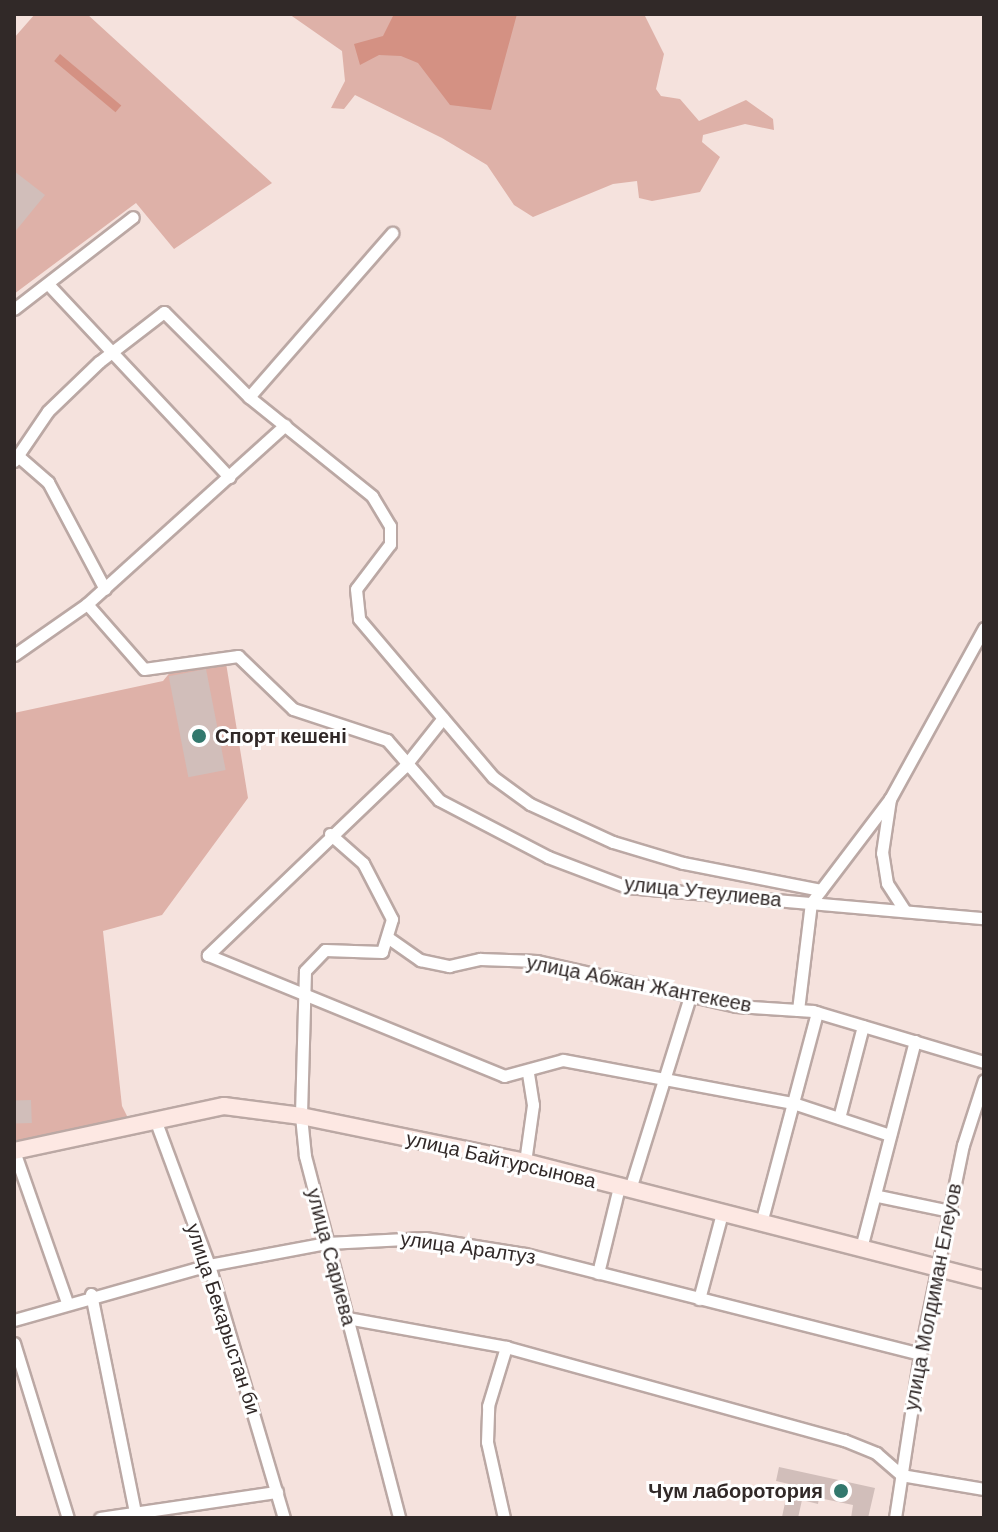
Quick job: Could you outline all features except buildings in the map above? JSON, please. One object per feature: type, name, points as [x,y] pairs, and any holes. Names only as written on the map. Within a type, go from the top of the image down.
[{"type":"street","points":[[14,309],[133,217]]},
{"type":"street","points":[[249,397],[392,233]]},
{"type":"street","points":[[48,284],[229,477]]},
{"type":"street","points":[[105,589],[48,482],[16,459],[48,411],[110,353],[164,312],[249,397],[372,496],[386,520],[390,544],[356,589],[359,619],[493,777],[544,810],[683,863],[820,890]]},
{"type":"street","points":[[14,655],[105,589],[285,425]]},
{"type":"street","name":"улица Утеулиева","points":[[87,604],[144,669],[238,656],[293,709],[374,732],[399,751],[404,767],[439,800],[548,857],[627,887],[984,918]]},
{"type":"street","points":[[798,1010],[811,903],[890,799],[984,628]]},
{"type":"street","points":[[443,718],[404,767],[330,834],[208,955],[504,1076],[528,1073],[563,1060],[793,1103],[890,1135]]},
{"type":"street","points":[[890,799],[882,853],[887,883],[905,911]]},
{"type":"street","points":[[300,992],[305,971],[325,950],[382,952],[390,939],[392,919],[383,894],[363,863],[330,834]]},
{"type":"street","name":"улица Абжан Жантекеев","points":[[390,939],[420,960],[449,966],[480,959],[537,961],[690,996],[817,1012],[984,1062]]},
{"type":"street","name":"улица Сариева","points":[[300,992],[301,1116],[327,1243],[399,1518]]},
{"type":"street","points":[[598,1273],[690,996]]},
{"type":"street","points":[[761,1223],[817,1012]]},
{"type":"street","points":[[839,1118],[863,1026]]},
{"type":"street","points":[[861,1248],[878,1196],[890,1135],[915,1041]]},
{"type":"street","points":[[525,1162],[534,1091],[528,1073]]},
{"type":"street","name":"улица Молдиман Елеуов","points":[[895,1518],[920,1354],[950,1211],[984,1080]]},
{"type":"street","name":"улица Байтурсынова","points":[[14,1151],[224,1106],[301,1116],[525,1162],[984,1280]]},
{"type":"street","name":"улица Бекарыстан би","points":[[156,1122],[209,1265],[284,1518]]},
{"type":"street","points":[[14,1151],[67,1302]]},
{"type":"street","points":[[878,1196],[950,1211]]},
{"type":"street","points":[[699,1299],[722,1213]]},
{"type":"street","name":"улица Аралтуз","points":[[14,1320],[91,1294],[209,1265],[327,1243],[425,1238],[598,1273],[920,1354]]},
{"type":"street","points":[[91,1294],[135,1515]]},
{"type":"street","points":[[347,1318],[506,1347],[844,1440],[876,1453],[901,1475],[984,1489]]},
{"type":"street","points":[[14,1343],[18,1368],[68,1518]]},
{"type":"street","points":[[504,1518],[487,1442],[488,1406],[506,1347]]},
{"type":"street","points":[[100,1518],[277,1492]]},
{"type":"shaded area","points":[[35,14],[87,14],[272,183],[174,249],[136,203],[14,294],[14,38]]},
{"type":"shaded area","points":[[289,14],[644,14],[664,54],[656,89],[661,96],[680,99],[699,121],[746,100],[773,119],[774,130],[745,124],[703,135],[702,142],[720,157],[700,192],[652,201],[639,198],[637,181],[613,184],[533,217],[514,205],[487,165],[442,138],[355,95],[344,109],[331,108],[345,81],[342,51]]},
{"type":"shaded area","points":[[394,14],[517,14],[491,110],[450,105],[418,63],[401,56],[379,55],[360,65],[354,44],[383,36]]},
{"type":"shaded area","points":[[60,54],[121,105],[115,112],[54,61]]},
{"type":"shaded area","points":[[226,663],[248,798],[162,915],[103,931],[122,1106],[130,1122],[14,1145],[14,713],[163,681],[172,670]]},
{"type":"place","name":"Спорт кешені","points":[[199,736]]},
{"type":"place","name":"Чум лаборотория","points":[[841,1491]]}]
